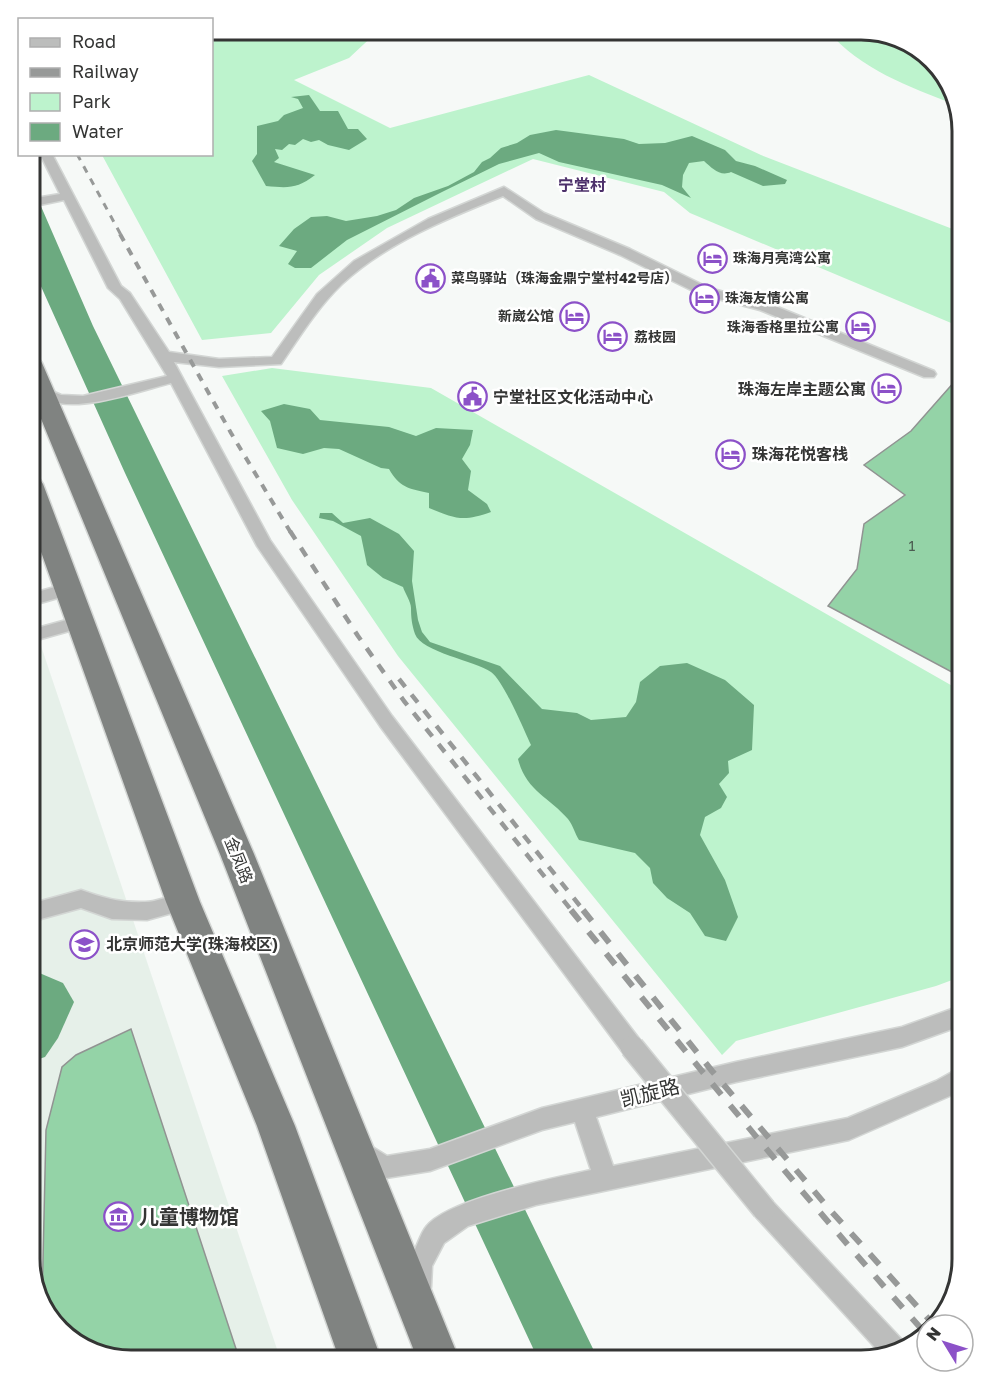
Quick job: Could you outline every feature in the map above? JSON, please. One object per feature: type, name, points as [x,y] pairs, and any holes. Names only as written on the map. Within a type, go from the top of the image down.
[{"type":"highway","name":"金凤路","points":[[42,391],[237,854],[348,1138],[434,1350]]},
{"type":"highway","points":[[41,514],[183,902],[276,1126],[357,1350]]},
{"type":"street","points":[[47,156],[115,288],[124,296],[164,356],[263,542],[386,721],[632,1047],[764,1209],[890,1346]]},
{"type":"street","points":[[164,356],[219,363],[276,361],[322,296],[357,265],[444,215],[504,191],[540,216],[625,252],[704,291],[765,307],[929,374]]},
{"type":"street","points":[[41,201],[67,196]]},
{"type":"street","points":[[42,391],[58,399],[83,400],[175,378]]},
{"type":"street","points":[[57,425],[83,400]]},
{"type":"street","points":[[41,597],[69,589]]},
{"type":"street","points":[[41,633],[81,622]]},
{"type":"street","points":[[41,910],[81,899],[112,910],[147,911],[183,902]]},
{"type":"street","name":"凯旋路","points":[[348,1138],[369,1159],[386,1167],[430,1160],[497,1134],[582,1110],[736,1072],[902,1037],[952,1019]]},
{"type":"street","points":[[417,1310],[420,1265],[428,1245],[435,1234],[462,1216],[523,1197],[605,1178],[849,1129],[952,1083]]},
{"type":"street","points":[[582,1110],[605,1178]]},
{"type":"shaded area","name":"北京师范大学(珠海校区)","points":[[41,646],[277,1350],[126,1350],[108,1347],[97,1344],[76,1332],[59,1315],[47,1294],[41,1271]]},
{"type":"green space","points":[[213,41],[367,41],[349,58],[294,80],[390,128],[589,75],[761,155],[952,229],[952,323],[690,213],[664,192],[533,159],[387,228],[319,275],[271,333],[202,340],[103,156],[213,156]]},
{"type":"green space","points":[[837,41],[879,42],[902,50],[930,72],[947,101],[886,75]]},
{"type":"green space","points":[[272,368],[431,388],[952,686],[952,980],[736,1041],[722,1055],[398,656],[292,500],[222,376]]},
{"type":"water","points":[[309,95],[320,111],[338,111],[348,129],[358,129],[367,139],[349,150],[328,145],[319,140],[311,142],[303,139],[295,145],[289,144],[282,150],[275,149],[279,158],[274,162],[315,175],[303,183],[292,186],[266,186],[252,161],[257,154],[257,126],[278,121],[284,115],[303,108],[298,99],[291,97]]},
{"type":"water","points":[[556,130],[624,139],[639,144],[665,143],[692,136],[725,150],[736,161],[755,166],[787,180],[785,184],[763,186],[731,172],[720,173],[704,161],[689,163],[683,175],[682,187],[691,198],[662,185],[559,162],[539,153],[499,164],[442,192],[347,240],[311,268],[295,268],[288,264],[297,251],[279,246],[294,229],[311,217],[327,216],[346,221],[396,210],[414,198],[448,186],[474,172],[482,162],[501,148],[517,143],[530,135]]},
{"type":"water","points":[[41,206],[93,326],[594,1350],[534,1350],[125,473],[41,286]]},
{"type":"water","points":[[284,404],[310,409],[320,420],[389,427],[416,436],[436,428],[473,430],[470,445],[462,459],[471,471],[468,490],[487,504],[491,512],[460,518],[429,508],[429,493],[405,486],[389,469],[381,468],[339,449],[324,448],[303,454],[277,448],[270,421],[261,411]]},
{"type":"water","points":[[320,513],[332,513],[343,523],[370,518],[399,534],[414,551],[412,581],[418,620],[422,632],[430,642],[500,666],[542,709],[577,713],[591,720],[626,717],[636,702],[640,682],[660,666],[687,663],[725,680],[754,705],[752,750],[728,761],[729,773],[719,784],[727,797],[721,808],[705,817],[700,835],[725,880],[738,917],[726,941],[705,936],[690,913],[667,898],[653,883],[650,868],[635,853],[579,840],[568,819],[532,786],[522,770],[518,759],[531,745],[513,706],[496,677],[484,668],[438,651],[419,640],[414,631],[411,606],[403,587],[383,578],[367,565],[361,536],[333,521],[319,518]]},
{"type":"water","points":[[41,974],[63,983],[74,1002],[58,1038],[45,1057],[41,1058]]},
{"type":"building","points":[[952,384],[952,672],[828,606],[857,569],[864,524],[905,495],[864,465],[911,431]]},
{"type":"building","name":"儿童博物馆","points":[[131,1029],[236,1350],[126,1350],[97,1344],[67,1324],[47,1294],[43,1277],[46,1130],[62,1067],[76,1055]]},
{"type":"railway","points":[[78,156],[121,235]]},
{"type":"railway","points":[[120,234],[231,433],[291,533]]},
{"type":"railway","points":[[290,531],[358,636],[404,701],[572,911]]},
{"type":"railway","points":[[399,679],[584,911]]},
{"type":"railway","points":[[571,910],[746,1124],[915,1321]]},
{"type":"railway","points":[[583,910],[712,1071],[831,1211],[923,1313]]},
{"type":"place","name":"珠海月亮湾公寓","points":[[712,258]]},
{"type":"place","name":"菜鸟驿站（珠海金鼎宁堂村42号店）","points":[[430,278]]},
{"type":"place","name":"珠海友情公寓","points":[[704,298]]},
{"type":"place","name":"新崴公馆","points":[[575,316]]},
{"type":"place","name":"珠海香格里拉公寓","points":[[860,327]]},
{"type":"place","name":"荔枝园","points":[[613,337]]},
{"type":"place","name":"珠海左岸主题公寓","points":[[887,389]]},
{"type":"place","name":"宁堂社区文化活动中心","points":[[472,397]]},
{"type":"place","name":"珠海花悦客栈","points":[[731,454]]},
{"type":"place","name":"北京师范大学(珠海校区)","points":[[85,944]]},
{"type":"place","name":"儿童博物馆","points":[[118,1217]]},
{"type":"district","name":"宁堂村","points":[[582,185]]}]
